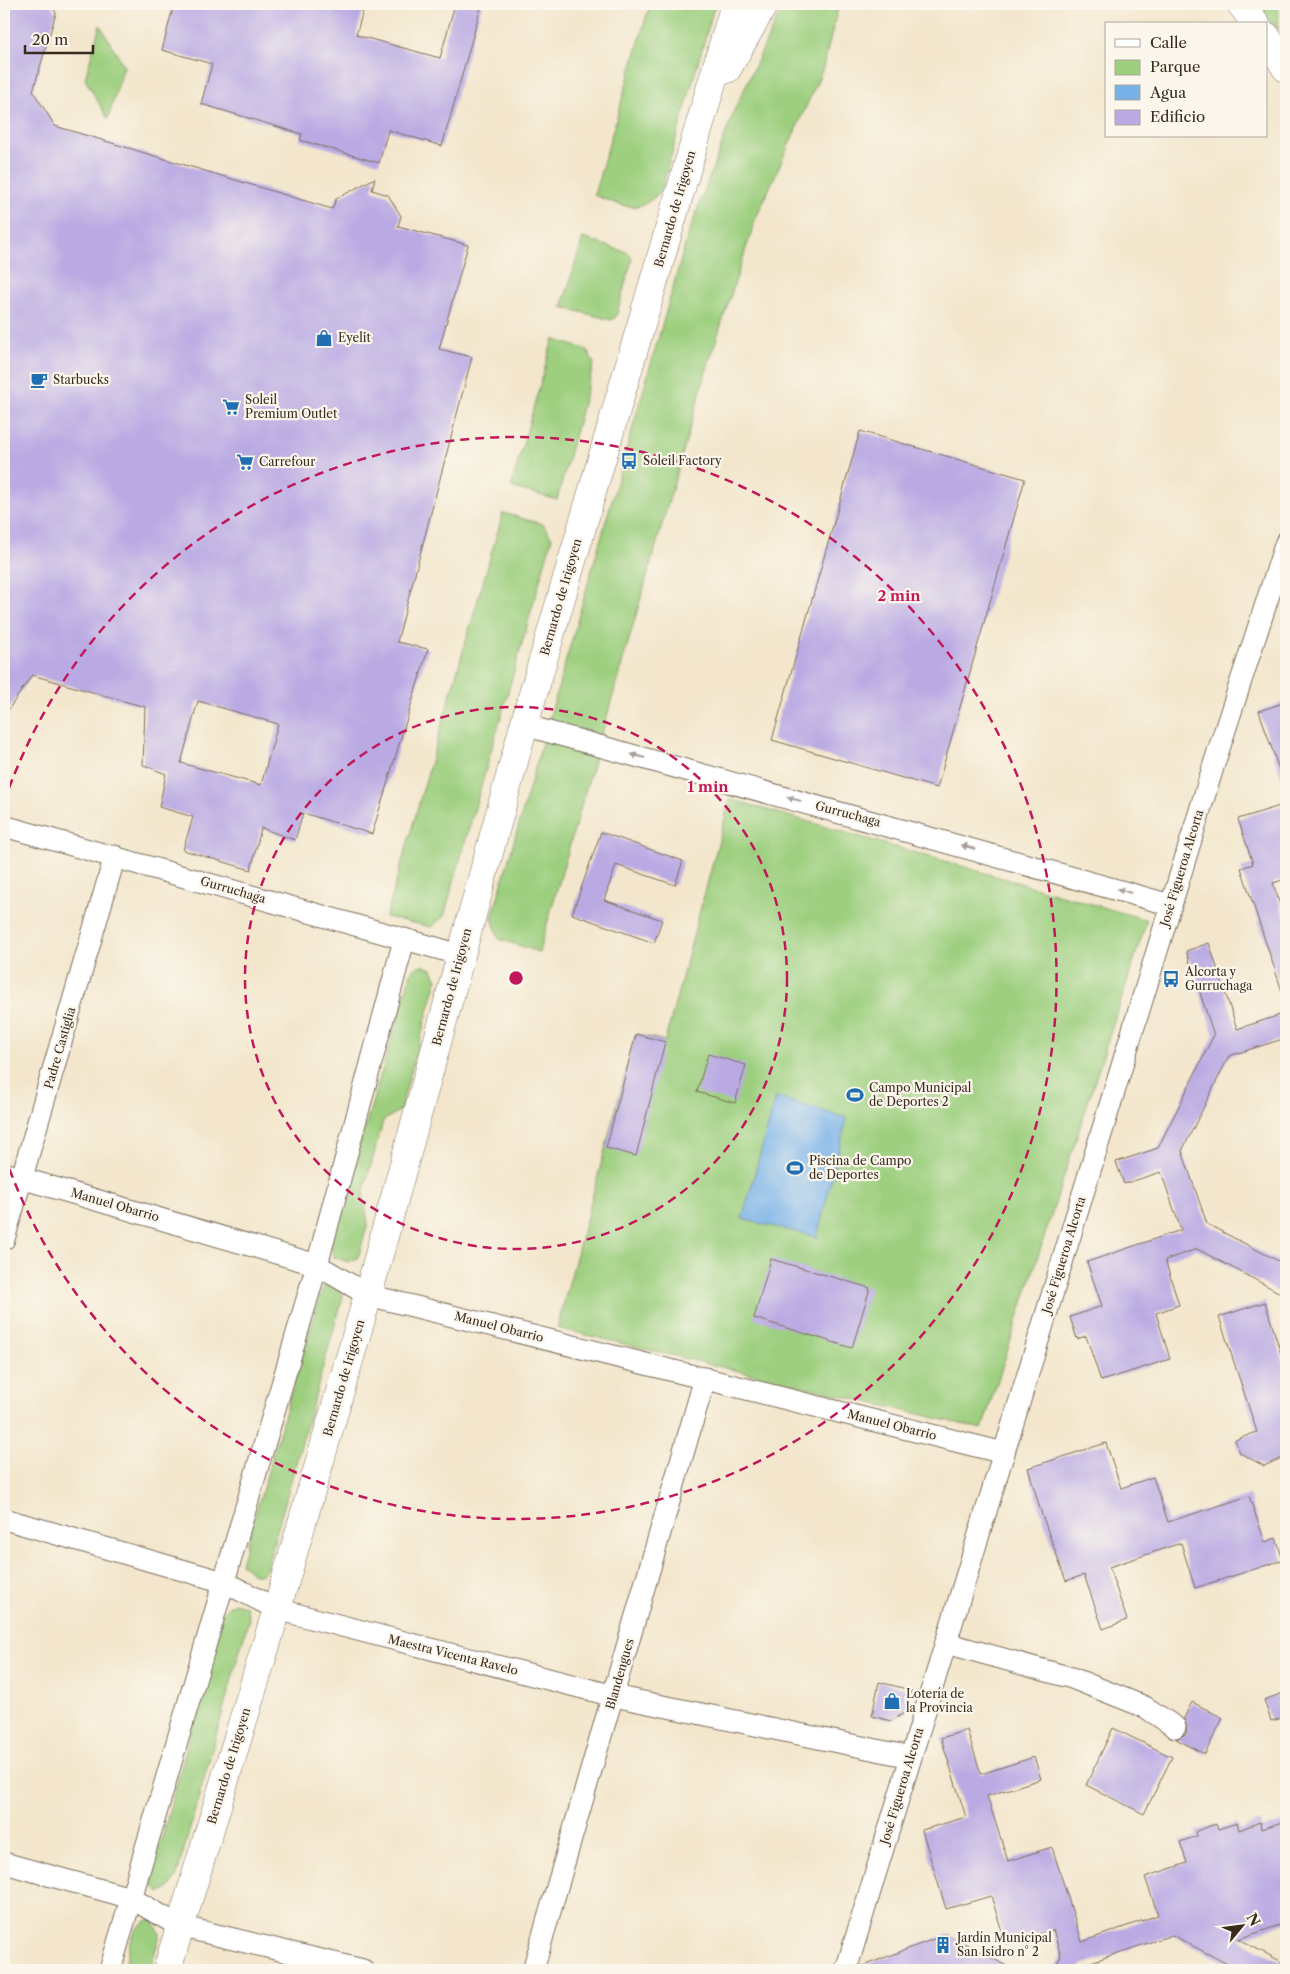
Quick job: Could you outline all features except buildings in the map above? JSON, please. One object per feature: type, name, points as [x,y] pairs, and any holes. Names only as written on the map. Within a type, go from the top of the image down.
[{"type":"street","name":"Bernardo de Irigoyen","points":[[167,1970],[277,1609],[368,1295],[524,725],[735,4]]},
{"type":"street","points":[[705,109],[764,4]]},
{"type":"street","points":[[1241,4],[1254,22]]},
{"type":"street","points":[[1268,39],[1286,68]]},
{"type":"street","name":"José Figueroa Alcorta","points":[[846,1970],[1215,761],[1286,542]]},
{"type":"street","name":"Gurruchaga","points":[[524,725],[1171,905]]},
{"type":"street","name":"Gurruchaga","points":[[4,826],[462,955]]},
{"type":"street","name":"Padre Castiglia","points":[[4,1239],[13,1176],[116,856]]},
{"type":"street","points":[[110,1970],[317,1265],[404,940]]},
{"type":"street","name":"Manuel Obarrio","points":[[13,1176],[317,1265],[368,1295],[1004,1453]]},
{"type":"street","name":"Blandengues","points":[[534,1970],[705,1378]]},
{"type":"street","name":"Maestra Vicenta Ravelo","points":[[4,1519],[224,1582],[277,1609],[614,1696],[911,1757]]},
{"type":"street","points":[[946,1643],[1072,1678],[1145,1707],[1175,1727]]},
{"type":"street","points":[[4,1863],[131,1898],[179,1926],[363,1970]]},
{"type":"green space","points":[[650,4],[715,4],[661,191],[644,204],[629,207],[594,195]]},
{"type":"green space","points":[[784,4],[839,4],[822,71],[756,218],[708,365],[539,952],[499,939],[492,918],[688,235],[734,111]]},
{"type":"green space","points":[[1254,4],[1275,4],[1279,11],[1278,30]]},
{"type":"green space","points":[[100,25],[124,66],[108,119],[85,79]]},
{"type":"green space","points":[[583,238],[629,253],[632,259],[616,317],[611,320],[562,307]]},
{"type":"green space","points":[[553,339],[587,350],[594,363],[557,500],[511,487]]},
{"type":"green space","points":[[503,513],[543,524],[552,538],[444,916],[431,927],[386,917]]},
{"type":"green space","name":"Campo Municipal de Deportes 2","points":[[730,799],[1147,920],[982,1429],[557,1328],[636,1034],[665,1041]]},
{"type":"green space","points":[[421,965],[432,969],[437,980],[400,1110],[383,1121],[363,1194],[368,1223],[358,1258],[348,1262],[334,1257],[330,1244],[412,970]]},
{"type":"green space","points":[[326,1284],[337,1287],[343,1296],[266,1570],[260,1575],[252,1573],[241,1563],[321,1292]]},
{"type":"green space","points":[[234,1603],[246,1606],[249,1618],[176,1878],[169,1888],[160,1893],[153,1886],[152,1874],[224,1610]]},
{"type":"green space","points":[[152,1919],[160,1934],[150,1970],[124,1970],[129,1947],[135,1932],[139,1926]]},
{"type":"water","name":"Piscina de Campo de Deportes","points":[[776,1097],[847,1118],[817,1237],[742,1219]]},
{"type":"place","name":"Eyelit","points":[[324,338]]},
{"type":"place","name":"Starbucks","points":[[39,380]]},
{"type":"place","name":"Soleil Premium Outlet","points":[[231,407]]},
{"type":"place","name":"Soleil Factory","points":[[629,461]]},
{"type":"place","name":"Carrefour","points":[[245,462]]},
{"type":"place","name":"Alcorta y Gurruchaga","points":[[1171,979]]},
{"type":"place","name":"Campo Municipal de Deportes 2","points":[[855,1095]]},
{"type":"place","name":"Piscina de Campo de Deportes","points":[[795,1168]]},
{"type":"place","name":"Lotería de la Provincia","points":[[892,1701]]},
{"type":"place","name":"Jardín Municipal San Isidro n° 2","points":[[943,1945]]}]
